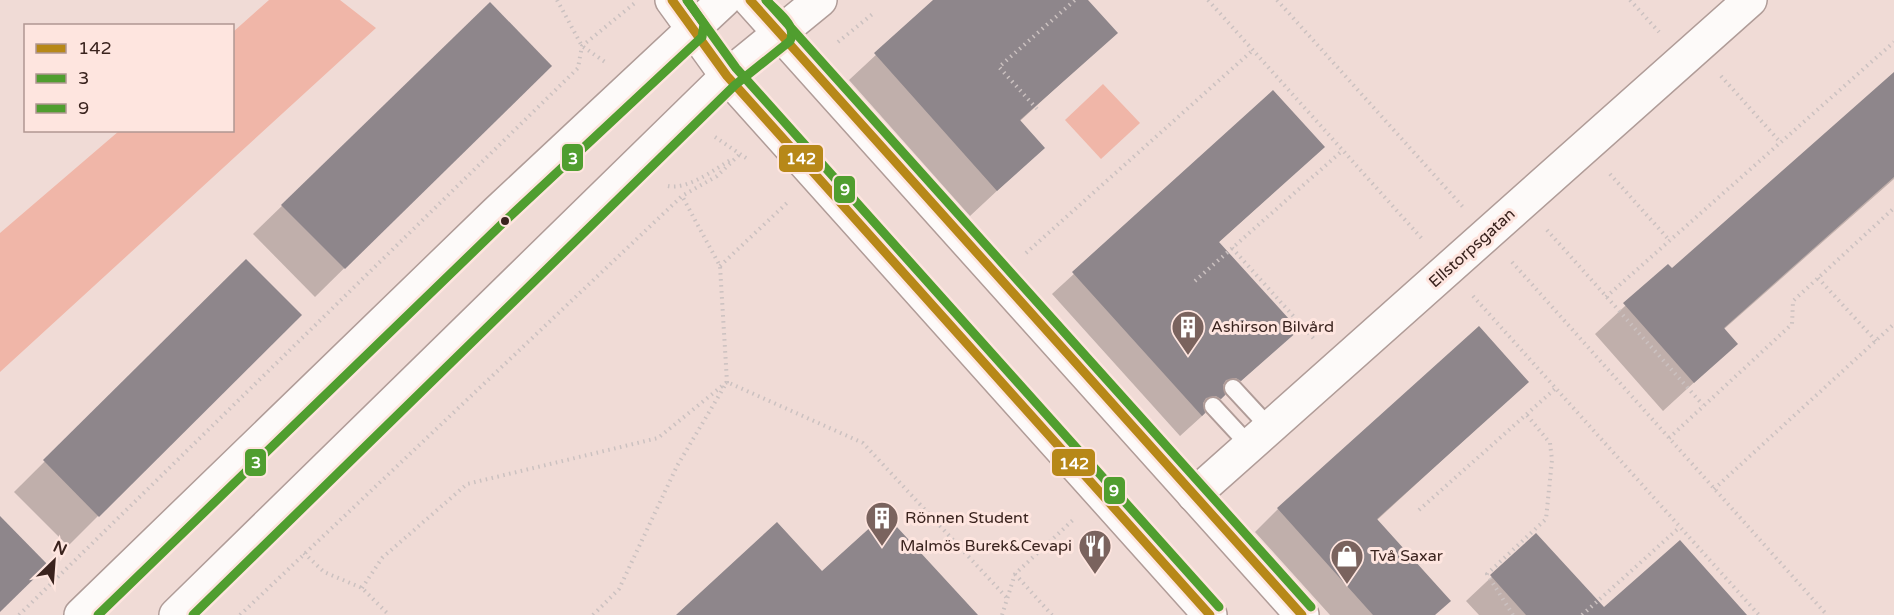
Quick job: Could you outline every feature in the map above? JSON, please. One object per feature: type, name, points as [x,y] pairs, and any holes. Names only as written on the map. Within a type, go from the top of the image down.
[{"type":"main road","points":[[672,0],[728,76],[1210,615]]},
{"type":"main road","points":[[81,615],[496,212],[724,0]]},
{"type":"main road","points":[[750,0],[1302,615]]},
{"type":"main road","points":[[176,615],[728,76],[820,0]]},
{"type":"main road","name":"Ellstorpsgatan","points":[[1194,495],[1750,0]]},
{"type":"lane","points":[[1233,388],[1260,437]]},
{"type":"lane","points":[[1213,406],[1260,437]]},
{"type":"path","points":[[20,615],[578,68],[582,46],[556,0]]},
{"type":"path","points":[[582,46],[639,0]]},
{"type":"path","points":[[1037,109],[999,67],[1075,0]]},
{"type":"path","points":[[1208,0],[1759,615]]},
{"type":"path","points":[[1277,0],[1827,615]]},
{"type":"path","points":[[1606,297],[1894,42]]},
{"type":"path","points":[[1697,48],[1781,142]]},
{"type":"path","points":[[999,277],[1253,50]]},
{"type":"path","points":[[1586,147],[1670,241]]},
{"type":"path","points":[[1195,281],[1343,150]]},
{"type":"path","points":[[625,177],[675,187],[740,154]]},
{"type":"path","points":[[740,154],[752,162]]},
{"type":"path","points":[[240,615],[682,196],[716,174],[740,154]]},
{"type":"path","points":[[592,615],[619,589],[677,466],[727,382],[720,266],[682,196]]},
{"type":"path","points":[[720,266],[788,202]]},
{"type":"path","points":[[1523,203],[1703,405]]},
{"type":"path","points":[[1669,438],[1792,324],[1793,302],[1894,208]]},
{"type":"path","points":[[1232,248],[1339,367]]},
{"type":"path","points":[[1818,278],[1876,341]]},
{"type":"path","points":[[1714,489],[1894,324]]},
{"type":"path","points":[[362,588],[382,558],[467,484],[658,438],[727,382]]},
{"type":"path","points":[[727,382],[863,443],[1007,598]]},
{"type":"path","points":[[1419,510],[1556,388]]},
{"type":"path","points":[[1513,615],[1487,574],[1546,519],[1552,460],[1550,443],[1526,414]]},
{"type":"path","points":[[1002,615],[1015,574],[1075,519]]},
{"type":"path","points":[[1582,615],[1680,527]]},
{"type":"path","points":[[304,553],[324,572],[362,588],[389,615]]},
{"type":"path","points":[[1015,574],[1052,615]]},
{"type":"shaded area","points":[[269,0],[340,0],[376,28],[0,372],[0,233],[118,132],[234,132],[234,31]]},
{"type":"shaded area","points":[[1103,84],[1140,123],[1101,159],[1065,120]]},
{"type":"building","points":[[933,0],[1088,0],[1118,33],[1020,120],[1045,148],[997,191],[874,53]]},
{"type":"building","points":[[490,2],[552,66],[345,269],[281,205]]},
{"type":"building","points":[[1894,72],[1894,177],[1724,328],[1738,344],[1694,383],[1623,303],[1668,264],[1672,268]]},
{"type":"building","points":[[1273,90],[1325,147],[1219,242],[1299,330],[1241,381],[1236,378],[1226,380],[1223,385],[1225,395],[1221,399],[1216,396],[1206,398],[1203,403],[1205,413],[1202,416],[1072,272]]},
{"type":"building","points":[[246,259],[302,315],[99,517],[43,460]]},
{"type":"building","points":[[1479,326],[1529,382],[1377,519],[1451,601],[1435,615],[1373,615],[1277,508]]},
{"type":"building","name":"Rönnen Student","points":[[885,514],[978,615],[676,615],[777,522],[822,571]]},
{"type":"building","points":[[0,516],[48,565],[0,612]]},
{"type":"building","points":[[1536,533],[1604,607],[1680,540],[1747,615],[1526,615],[1490,575]]},
{"type":"transit line","name":"142","points":[[672,0],[727,76],[1210,615]]},
{"type":"transit line","name":"3","points":[[98,615],[505,221],[702,37],[704,24],[687,0]]},
{"type":"transit line","name":"9","points":[[687,0],[736,68],[1219,607]]},
{"type":"transit line","name":"142","points":[[750,0],[1302,615]]},
{"type":"transit line","name":"3","points":[[193,615],[735,85],[790,41],[792,35],[789,24],[766,0]]},
{"type":"transit line","name":"9","points":[[766,0],[1311,607]]},
{"type":"place","name":"Ashirson Bilvård","points":[[1188,356]]},
{"type":"place","name":"Rönnen Student","points":[[882,547]]},
{"type":"place","name":"Malmös Burek&Cevapi","points":[[1095,575]]},
{"type":"place","name":"Två Saxar","points":[[1347,585]]}]
